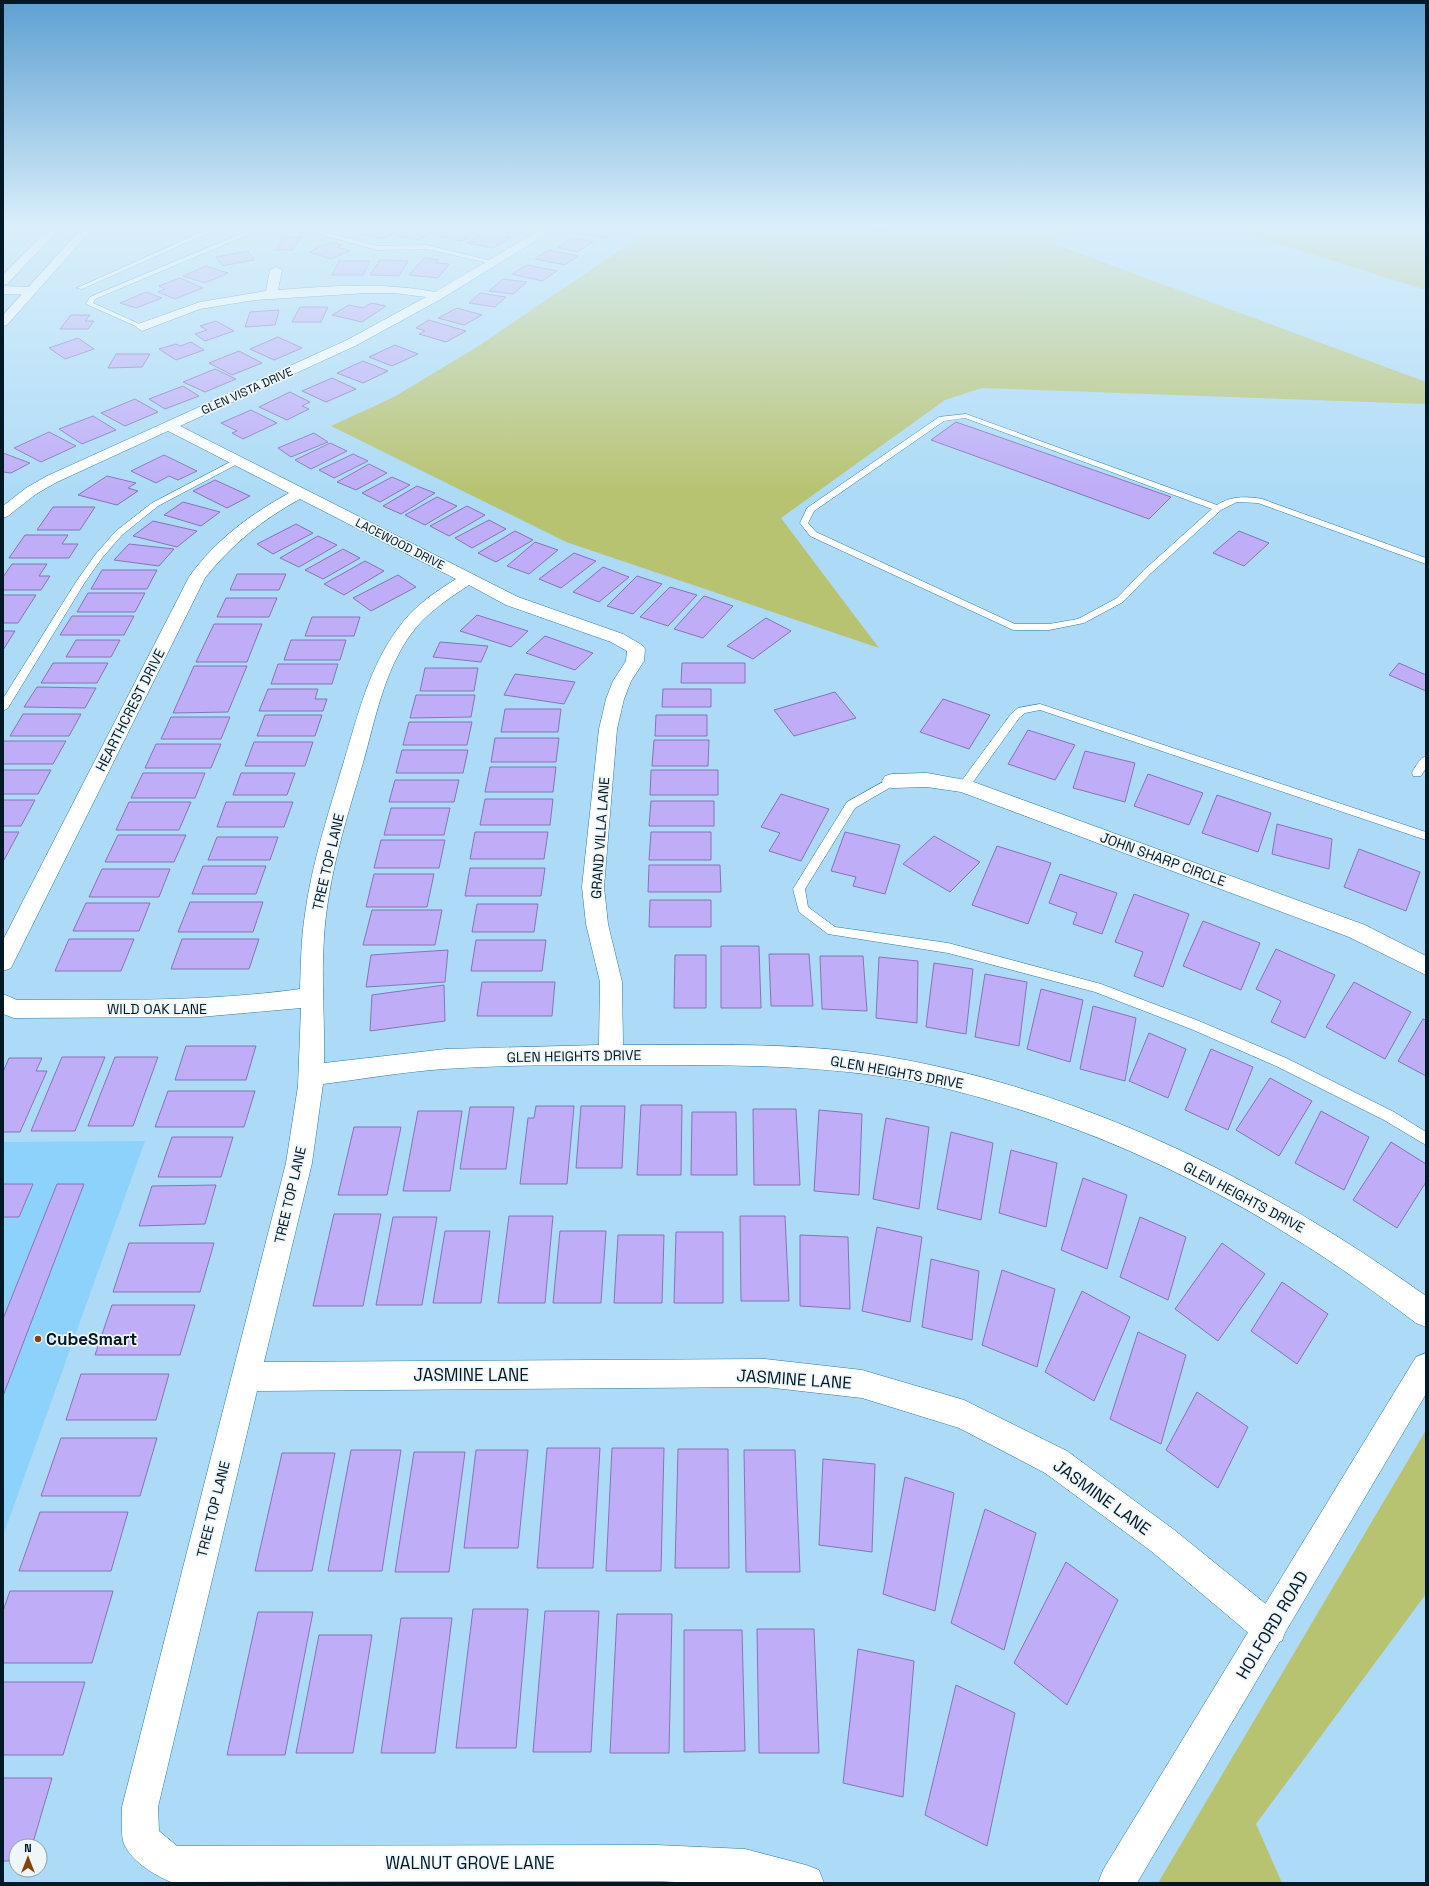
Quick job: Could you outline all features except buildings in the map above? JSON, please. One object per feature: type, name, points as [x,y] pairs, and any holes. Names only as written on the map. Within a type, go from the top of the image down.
[{"type":"street","points":[[142,326],[171,316]]},
{"type":"street","name":"GLEN VISTA DRIVE","points":[[3,513],[31,491],[52,479],[351,344],[401,316]]},
{"type":"street","name":"LACEWOOD DRIVE","points":[[170,426],[512,601],[617,638],[636,649]]},
{"type":"street","name":"HEARTHCREST DRIVE","points":[[3,962],[197,577],[213,556],[229,541],[265,513],[300,493]]},
{"type":"street","name":"TREE TOP LANE","points":[[141,1840],[140,1807],[299,1163],[306,1124],[311,1075],[311,997],[316,902],[342,799],[385,664],[399,639],[416,617],[437,599],[467,579]]},
{"type":"street","name":"GRAND VILLA LANE","points":[[611,1055],[611,982],[597,924],[593,886],[608,729],[615,700],[622,681],[635,661],[636,649]]},
{"type":"street","name":"JOHN SHARP CIRCLE","points":[[892,781],[927,780],[964,786],[1357,931],[1426,966]]},
{"type":"street","name":"WILD OAK LANE","points":[[3,1003],[14,1009],[190,1009],[266,1005],[311,997]]},
{"type":"street","name":"GLEN HEIGHTS DRIVE","points":[[311,1075],[443,1059],[611,1055],[756,1055],[820,1058],[878,1065],[946,1078],[1030,1102],[1116,1134],[1210,1176],[1314,1235],[1426,1313]]},
{"type":"street","name":"HOLFORD ROAD","points":[[1116,1883],[1270,1629],[1426,1367]]},
{"type":"street","name":"JASMINE LANE","points":[[246,1377],[765,1373],[862,1384],[964,1415],[1056,1462],[1162,1540],[1270,1629]]},
{"type":"street","name":"WALNUT GROVE LANE","points":[[141,1840],[171,1864],[656,1863],[745,1867],[806,1883]]},
{"type":"lane","points":[[118,316],[142,326]]},
{"type":"lane","points":[[1218,508],[966,416],[942,419],[810,510],[804,523],[813,534],[1013,627],[1048,627],[1081,621],[1120,600],[1147,572],[1218,508],[1226,502],[1240,499],[1259,501],[1426,561]]},
{"type":"lane","points":[[3,708],[76,589],[103,551],[117,535],[146,511],[174,494],[239,461]]},
{"type":"lane","points":[[964,786],[1015,716],[1022,710],[1040,707],[1426,836]]},
{"type":"lane","points":[[1416,773],[1426,760]]},
{"type":"lane","points":[[892,781],[851,805],[799,889],[803,909],[832,931],[948,948],[1097,988],[1195,1025],[1281,1062],[1389,1116],[1426,1139]]},
{"type":"shaded area","name":"CubeSmart","points":[[145,1141],[3,1536],[3,1142]]},
{"type":"green space","points":[[523,316],[1248,316],[1426,382],[1426,404],[982,388],[945,400],[781,518],[879,648],[566,542],[331,426],[394,397],[477,347]]},
{"type":"green space","points":[[1426,1430],[1426,1594],[1256,1824],[1282,1883],[1158,1883]]},
{"type":"place","name":"CubeSmart","points":[[38,1339]]}]
